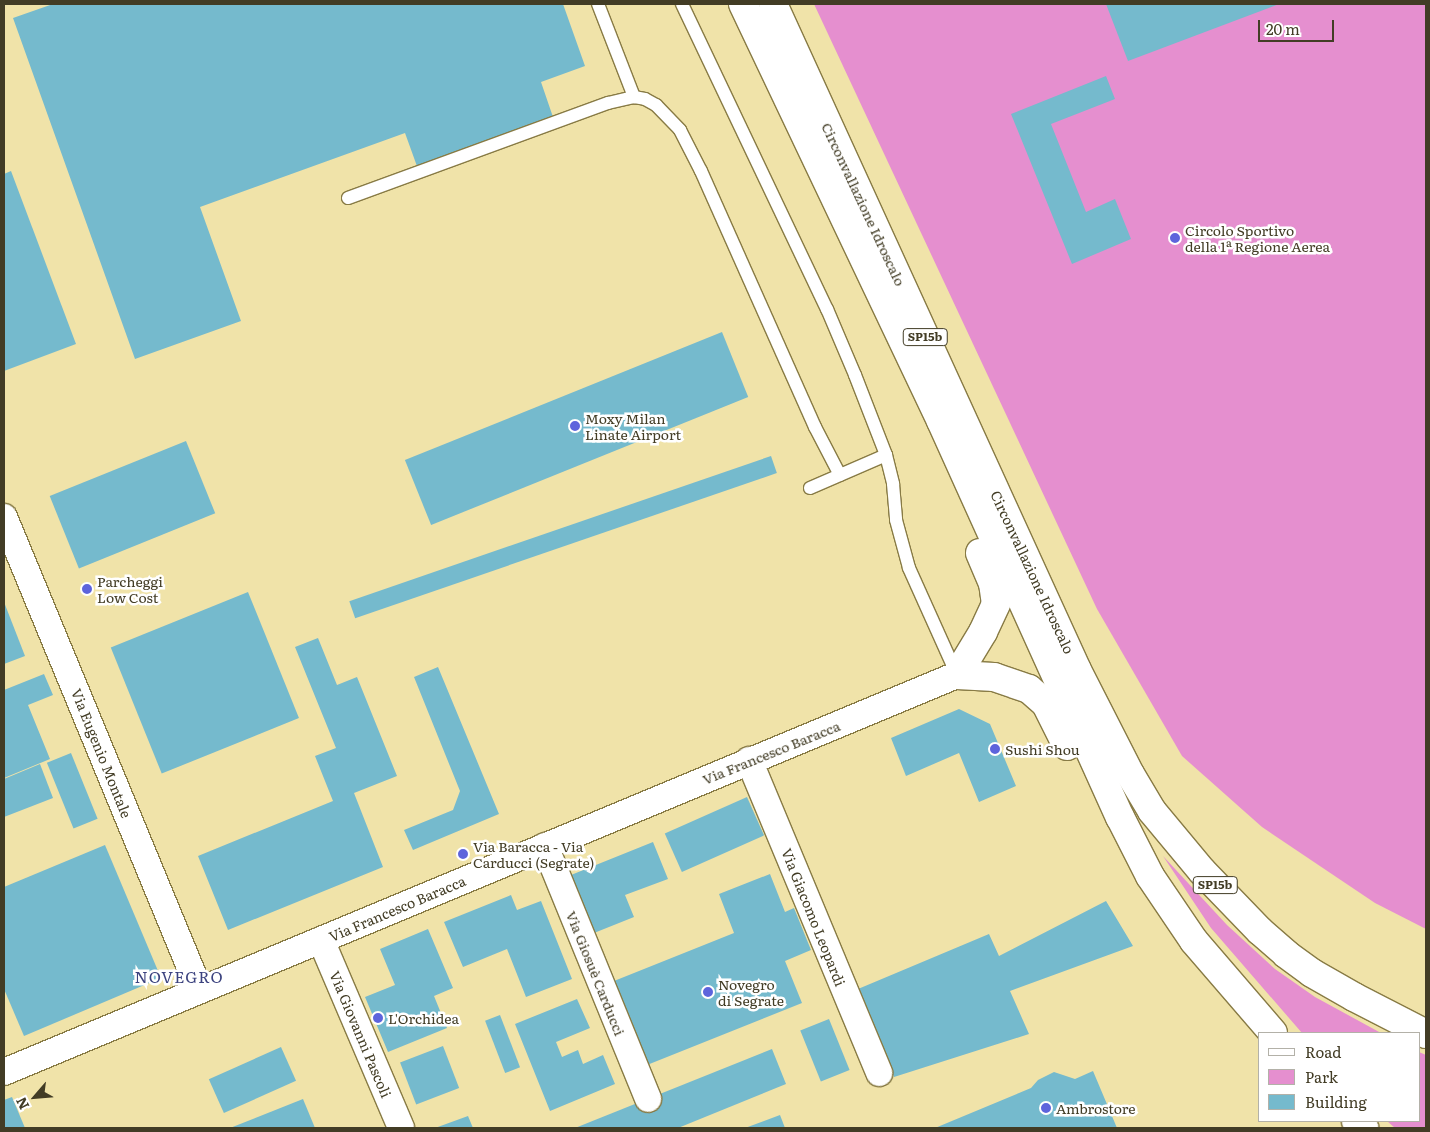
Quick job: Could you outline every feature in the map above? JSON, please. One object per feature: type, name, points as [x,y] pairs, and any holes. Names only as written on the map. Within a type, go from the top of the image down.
[{"type":"main road","name":"Circonvallazione Idroscalo","points":[[743,4],[940,421],[1112,799],[1150,876],[1194,941],[1272,1032]]},
{"type":"main road","name":"Circonvallazione Idroscalo","points":[[773,4],[1077,670],[1130,774],[1152,811],[1202,871],[1274,944],[1326,981],[1425,1034]]},
{"type":"main road","points":[[940,421],[943,462],[996,594],[993,611],[957,675],[994,676],[1029,690],[1046,704],[1102,816],[1150,876]]},
{"type":"street","name":"Via Eugenio Montale","points":[[4,517],[199,989]]},
{"type":"street","name":"Via Francesco Baracca","points":[[4,1072],[123,1024],[199,989],[322,940],[749,760],[957,675]]},
{"type":"street","name":"Via Giacomo Leopardi","points":[[749,760],[879,1073]]},
{"type":"street","name":"Via Giosuè Carducci","points":[[545,846],[648,1099]]},
{"type":"street","name":"Via Giovanni Pascoli","points":[[322,940],[401,1128]]},
{"type":"lane","points":[[598,4],[634,97]]},
{"type":"lane","points":[[682,4],[827,309],[886,455],[893,484],[896,520],[909,568],[957,675]]},
{"type":"lane","points":[[348,198],[608,103],[634,97],[645,99],[656,105],[680,130],[701,171],[814,427],[840,475]]},
{"type":"lane","points":[[810,488],[886,455]]},
{"type":"green space","name":"Circolo Sportivo della 1ª Regione Aerea","points":[[814,4],[1426,4],[1426,929],[1375,903],[1262,827],[1182,756],[1097,609]]},
{"type":"green space","points":[[1163,856],[1227,925],[1275,969],[1315,997],[1379,1032],[1301,1032],[1211,928]]},
{"type":"green space","points":[[1420,1052],[1426,1055],[1426,1128],[1395,1128],[1388,1122],[1420,1122]]},
{"type":"building","points":[[53,4],[563,4],[585,66],[541,82],[554,120],[418,169],[405,133],[200,207],[241,321],[135,359],[13,18]]},
{"type":"building","points":[[1106,4],[1279,4],[1128,61]]},
{"type":"building","points":[[1106,76],[1115,99],[1051,124],[1086,212],[1115,199],[1131,239],[1072,264],[1011,114]]},
{"type":"building","points":[[11,171],[76,344],[4,371],[4,174]]},
{"type":"building","name":"Moxy Milan Linate Airport","points":[[722,332],[748,397],[431,525],[405,460]]},
{"type":"building","points":[[186,441],[215,513],[79,568],[50,496]]},
{"type":"building","points":[[771,456],[777,473],[355,618],[349,601]]},
{"type":"building","points":[[248,592],[299,718],[162,774],[111,647]]},
{"type":"building","points":[[4,602],[25,656],[4,664]]},
{"type":"building","points":[[318,638],[337,685],[357,677],[397,776],[354,793],[383,867],[228,930],[198,856],[333,801],[315,756],[336,748],[295,647]]},
{"type":"building","points":[[438,667],[499,814],[413,850],[404,830],[453,810],[460,791],[414,677]]},
{"type":"building","points":[[44,674],[53,695],[28,705],[50,759],[4,778],[4,690]]},
{"type":"building","points":[[959,709],[990,724],[1016,786],[979,802],[959,753],[906,776],[891,738]]},
{"type":"building","points":[[71,753],[98,819],[73,829],[47,763]]},
{"type":"building","points":[[40,764],[53,798],[4,817],[4,779]]},
{"type":"building","points":[[747,797],[764,835],[682,872],[665,834]]},
{"type":"building","points":[[653,842],[668,879],[625,895],[634,917],[594,933],[571,875]]},
{"type":"building","points":[[105,845],[161,978],[24,1036],[4,989],[4,887]]},
{"type":"building","name":"Novegro di Segrate","points":[[770,874],[785,912],[794,908],[811,950],[785,961],[802,1003],[647,1065],[614,981],[734,933],[719,894]]},
{"type":"building","points":[[511,895],[517,910],[541,901],[572,979],[526,997],[507,949],[463,967],[444,922]]},
{"type":"building","points":[[1106,901],[1133,946],[1010,991],[1029,1034],[894,1077],[858,989],[989,934],[999,956]]},
{"type":"building","points":[[428,929],[453,988],[434,996],[447,1028],[388,1052],[365,997],[395,985],[380,949]]},
{"type":"building","points":[[577,999],[590,1028],[556,1042],[562,1057],[578,1050],[583,1064],[603,1055],[615,1084],[550,1111],[515,1024]]},
{"type":"building","points":[[500,1015],[520,1067],[505,1073],[485,1021]]},
{"type":"building","points":[[829,1019],[850,1070],[821,1082],[800,1031]]},
{"type":"building","points":[[443,1046],[459,1088],[416,1104],[400,1062]]},
{"type":"building","points":[[281,1047],[296,1081],[224,1113],[209,1079]]},
{"type":"building","points":[[772,1049],[786,1084],[678,1128],[575,1128]]},
{"type":"building","name":"Ambrostore","points":[[1093,1071],[1117,1128],[935,1128],[1031,1088],[1038,1080],[1054,1072],[1075,1079]]},
{"type":"building","points":[[12,1097],[25,1128],[4,1128],[4,1100]]},
{"type":"building","points":[[303,1099],[315,1128],[230,1128]]},
{"type":"building","points":[[780,1115],[785,1128],[745,1128]]},
{"type":"building","points":[[468,1116],[473,1128],[435,1128]]},
{"type":"place","name":"Circolo Sportivo della 1ª Regione Aerea","points":[[1175,238]]},
{"type":"place","name":"Moxy Milan Linate Airport","points":[[575,426]]},
{"type":"place","name":"Parcheggi Low Cost","points":[[87,589]]},
{"type":"place","name":"Sushi Shou","points":[[995,749]]},
{"type":"place","name":"Via Baracca - Via Carducci (Segrate)","points":[[463,854]]},
{"type":"place","name":"Novegro di Segrate","points":[[708,992]]},
{"type":"place","name":"L'Orchidea","points":[[378,1018]]},
{"type":"place","name":"Ambrostore","points":[[1046,1108]]},
{"type":"district","name":"NOVEGRO","points":[[179,976]]}]
